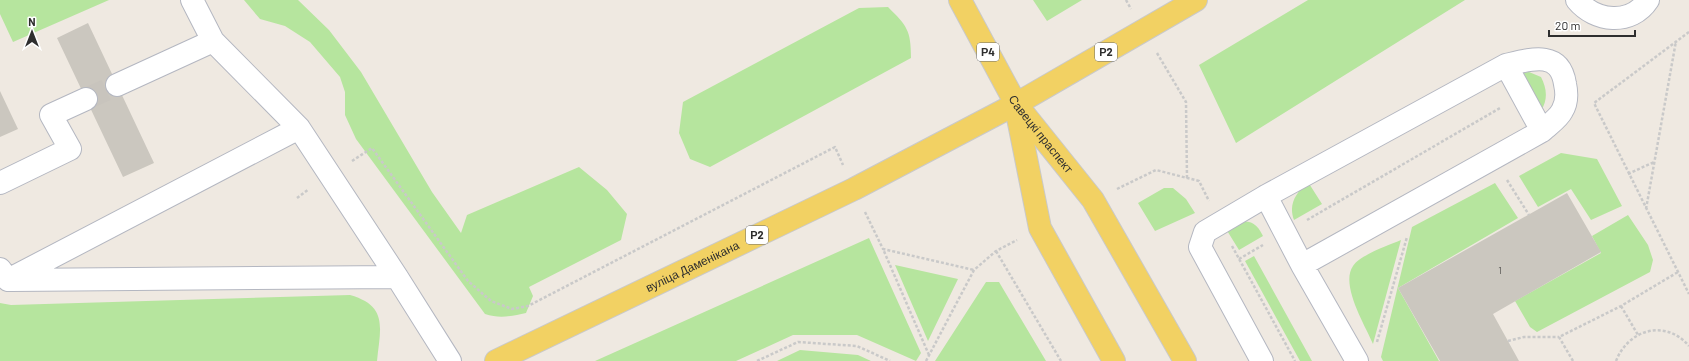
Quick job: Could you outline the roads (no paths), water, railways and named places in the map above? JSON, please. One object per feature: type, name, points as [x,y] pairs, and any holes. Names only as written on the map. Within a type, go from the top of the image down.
[{"type":"main road","name":"Р4","points":[[960,0],[1016,104]]},
{"type":"main road","name":"Р2","points":[[1016,104],[1196,0]]},
{"type":"main road","name":"вуліца Даменікана","points":[[496,361],[854,189],[1016,104]]},
{"type":"main road","name":"Савецкі праспект","points":[[1016,104],[1093,200],[1185,361]]},
{"type":"main road","name":"Савецкі праспект","points":[[1016,104],[1040,228],[1114,361]]},
{"type":"street","points":[[192,0],[213,41],[299,128],[397,277],[450,361]]},
{"type":"street","points":[[1577,0],[1582,7],[1594,14],[1608,18],[1622,18],[1634,12],[1648,0]]},
{"type":"street","points":[[117,85],[213,41]]},
{"type":"street","points":[[1262,361],[1200,247],[1205,232],[1266,196],[1506,65],[1528,60],[1548,60],[1559,66],[1564,76],[1567,95],[1562,112],[1542,131],[1302,266]]},
{"type":"street","points":[[1506,65],[1542,131]]},
{"type":"street","points":[[0,183],[70,149],[51,115],[86,99]]},
{"type":"street","points":[[4,274],[299,128]]},
{"type":"street","points":[[1266,196],[1302,266],[1357,361]]},
{"type":"street","points":[[4,274],[397,277]]},
{"type":"tunnel","points":[[86,99],[117,85]]}]
